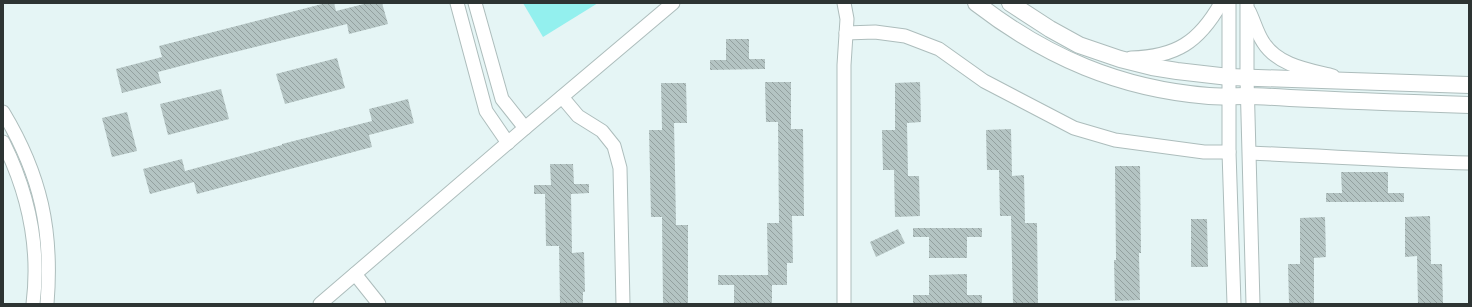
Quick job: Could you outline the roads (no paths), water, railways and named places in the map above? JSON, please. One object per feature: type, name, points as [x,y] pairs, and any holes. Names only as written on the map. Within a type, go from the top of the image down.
[{"type":"main road","points":[[976,3],[998,20],[1027,38],[1080,66],[1110,76],[1173,92],[1210,96],[1248,96],[1469,105]]},
{"type":"main road","points":[[1010,3],[1050,29],[1079,45],[1120,59],[1177,72],[1247,78],[1469,85]]},
{"type":"street","points":[[457,3],[486,111],[490,119],[508,143]]},
{"type":"street","points":[[475,3],[502,99],[525,128]]},
{"type":"street","points":[[320,304],[673,3]]},
{"type":"street","points":[[844,3],[847,18],[844,65],[844,304]]},
{"type":"street","points":[[1120,59],[1161,56],[1177,50],[1200,33],[1212,18],[1221,3]]},
{"type":"street","points":[[1229,3],[1229,152],[1234,304]]},
{"type":"street","points":[[1247,5],[1247,78],[1253,304]]},
{"type":"street","points":[[1247,5],[1263,42],[1270,51],[1280,59],[1303,69],[1355,81]]},
{"type":"street","points":[[846,33],[875,32],[905,36],[939,49],[984,80],[1074,128],[1115,140],[1204,152],[1229,152]]},
{"type":"street","points":[[562,97],[578,116],[602,131],[614,146],[620,168],[623,304]]},
{"type":"street","points":[[3,112],[24,150],[34,174],[42,201],[49,252],[47,304]]},
{"type":"street","points":[[3,142],[12,160],[30,217],[34,246],[35,270],[33,304]]},
{"type":"street","points":[[1250,153],[1333,156],[1397,161],[1469,163]]},
{"type":"street","points":[[355,274],[379,304]]}]
